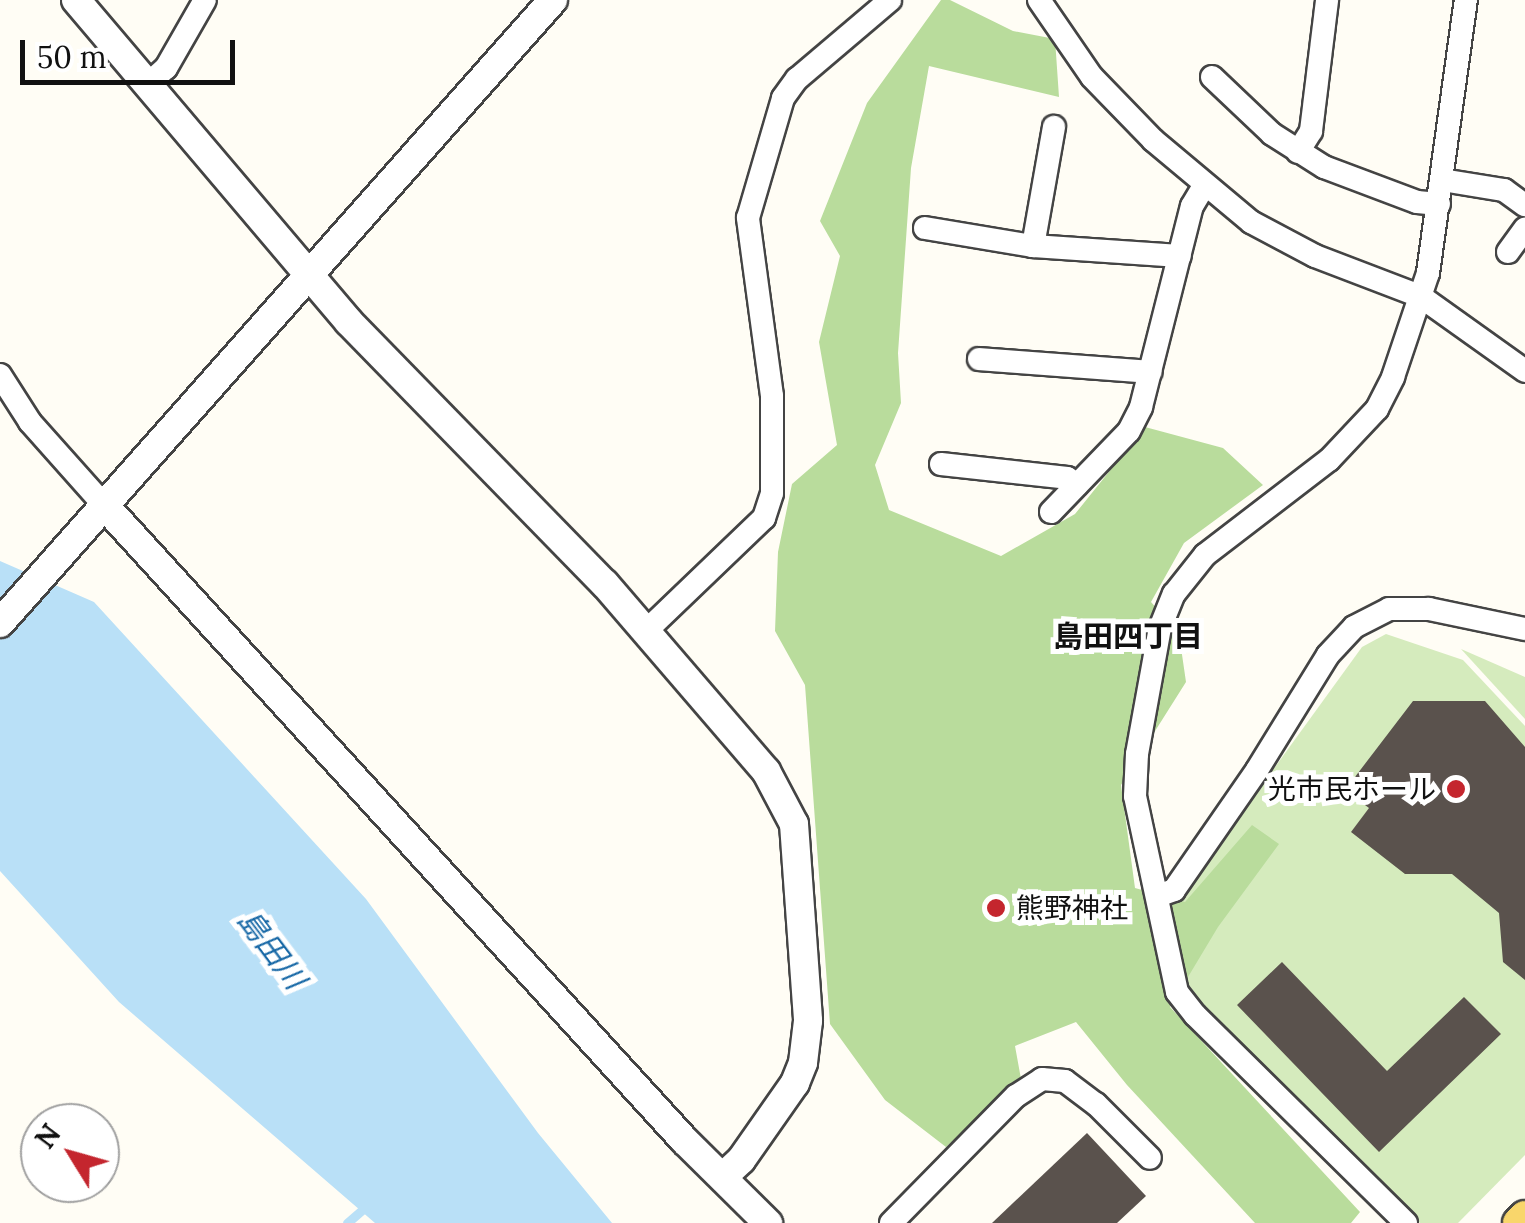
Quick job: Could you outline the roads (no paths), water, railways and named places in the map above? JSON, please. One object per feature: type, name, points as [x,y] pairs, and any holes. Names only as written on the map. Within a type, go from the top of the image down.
[{"type":"street","points":[[76,0],[309,276],[605,584],[766,771],[794,824],[808,1021],[803,1063],[784,1099],[741,1160],[724,1176]]},
{"type":"street","points":[[148,84],[166,68],[204,0]]},
{"type":"street","points":[[0,623],[553,0]]},
{"type":"street","points":[[644,632],[764,518],[772,494],[772,396],[748,218],[783,98],[796,80],[890,0]]},
{"type":"street","points":[[1039,0],[1092,77],[1204,186],[1251,222],[1315,256],[1420,296],[1525,371]]},
{"type":"street","points":[[1298,152],[1310,131],[1327,0]]},
{"type":"street","points":[[1406,1223],[1186,1004],[1166,958],[1135,796],[1137,754],[1160,628],[1174,594],[1205,555],[1330,460],[1377,409],[1428,273],[1466,0]]},
{"type":"street","points":[[1212,77],[1298,152],[1324,167],[1417,202],[1439,204]]},
{"type":"street","points":[[1033,246],[1054,128]]},
{"type":"street","points":[[1442,180],[1504,190],[1525,206]]},
{"type":"street","points":[[1051,512],[1129,431],[1152,372],[1192,206],[1204,186]]},
{"type":"street","points":[[925,228],[1033,246],[1180,256]]},
{"type":"street","points":[[1508,252],[1525,229]]},
{"type":"street","points":[[979,359],[1152,372]]},
{"type":"street","points":[[0,375],[30,422],[104,506],[684,1141],[768,1223]]},
{"type":"street","points":[[941,464],[1067,478],[1078,485]]},
{"type":"street","points":[[1157,896],[1174,890],[1257,770],[1328,655],[1354,627],[1389,609],[1429,609],[1525,630]]},
{"type":"street","points":[[891,1223],[1016,1096],[1042,1079],[1065,1080],[1096,1104],[1150,1158]]},
{"type":"water","name":"島田川","points":[[0,561],[94,602],[366,899],[538,1133],[612,1223],[375,1223],[119,1002],[0,871]]},
{"type":"waterway","points":[[347,1223],[368,1205]]},
{"type":"place","name":"光市民ホール","points":[[1456,789]]},
{"type":"place","name":"熊野神社","points":[[996,908]]},
{"type":"district","name":"島田四丁目","points":[[1128,636]]}]
